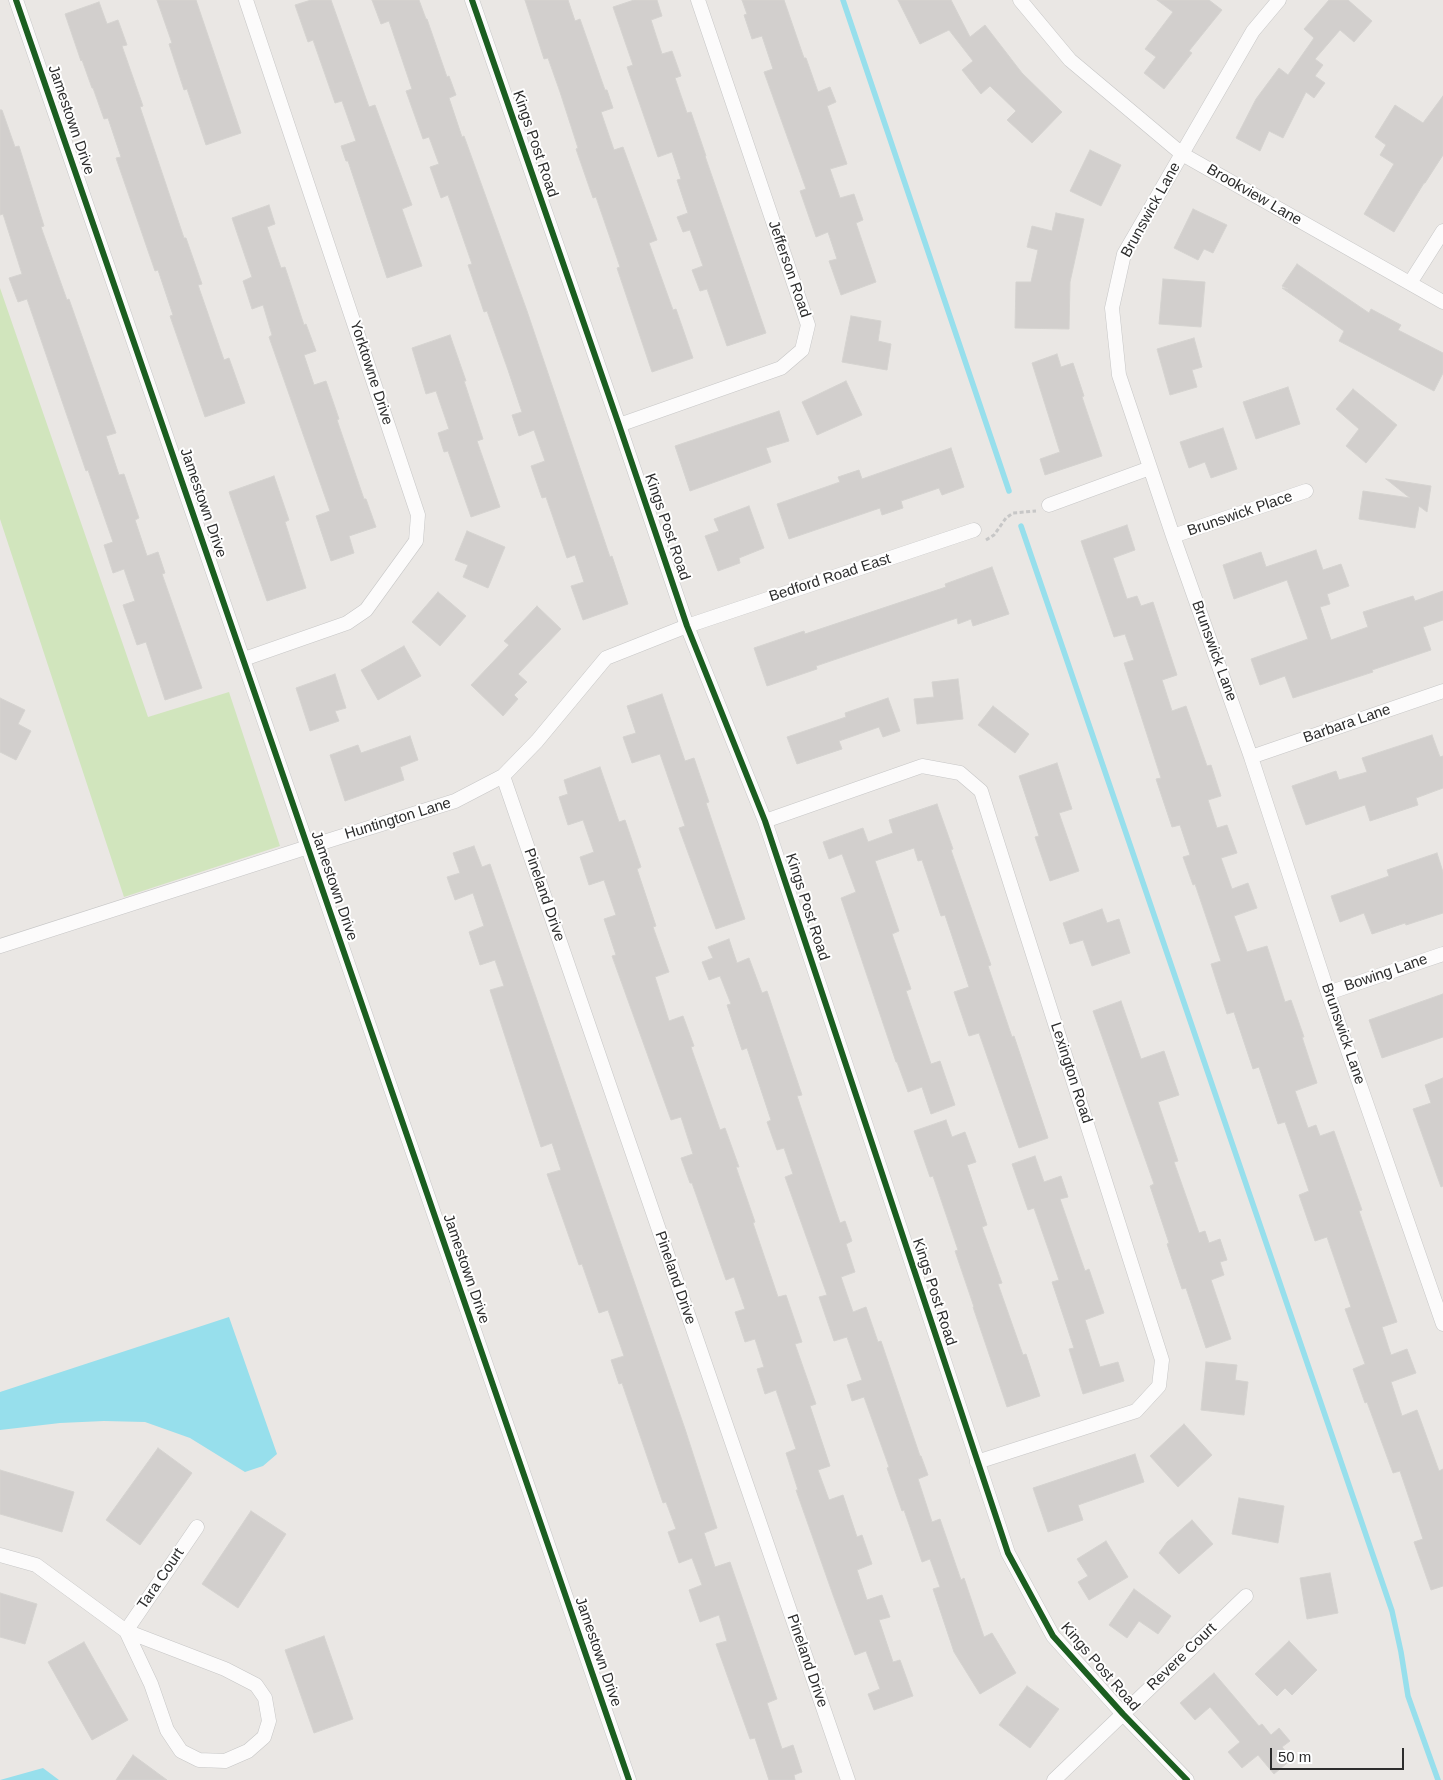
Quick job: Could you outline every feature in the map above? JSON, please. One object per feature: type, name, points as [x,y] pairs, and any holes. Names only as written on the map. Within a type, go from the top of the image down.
[{"type":"street","name":"Jamestown Drive","points":[[16,0],[629,1780]]},
{"type":"street","name":"Yorktowne Drive","points":[[244,659],[347,623],[366,610],[416,541],[418,515],[246,0]]},
{"type":"street","name":"Kings Post Road","points":[[472,0],[687,626],[765,821],[1008,1554],[1053,1636],[1123,1714],[1187,1780]]},
{"type":"street","name":"Jefferson Road","points":[[619,425],[781,368],[802,350],[808,325],[698,0]]},
{"type":"street","name":"Brookview Lane","points":[[1020,0],[1070,60],[1182,154],[1443,302]]},
{"type":"street","name":"Brunswick Lane","points":[[1279,0],[1254,31],[1124,254],[1112,308],[1119,375],[1173,536],[1251,757],[1328,993],[1443,1324]]},
{"type":"street","points":[[1410,283],[1443,231]]},
{"type":"street","points":[[1049,505],[1150,468]]},
{"type":"street","name":"Brunswick Place","points":[[1173,536],[1306,491]]},
{"type":"street","name":"Bedford Road East","points":[[687,626],[977,536]]},
{"type":"street","name":"Huntington Lane","points":[[0,946],[455,801],[503,776],[537,741],[606,658],[687,626]]},
{"type":"street","name":"Barbara Lane","points":[[1251,757],[1443,691]]},
{"type":"street","name":"Lexington Road","points":[[765,821],[922,766],[960,773],[981,791],[1162,1360],[1159,1386],[1136,1411],[977,1462]]},
{"type":"street","name":"Pineland Drive","points":[[503,776],[848,1780]]},
{"type":"street","name":"Bowing Lane","points":[[1328,993],[1443,954]]},
{"type":"street","name":"Tara Court","points":[[126,1631],[197,1527]]},
{"type":"street","points":[[0,1555],[36,1565],[126,1631],[225,1669],[256,1685],[265,1698],[269,1721],[264,1737],[248,1751],[225,1761],[199,1760],[181,1751],[167,1730],[150,1684],[126,1631]]},
{"type":"street","name":"Revere Court","points":[[1054,1780],[1246,1596]]},
{"type":"path","points":[[977,536],[994,535],[1006,518],[1013,513],[1040,511],[1049,505]]},
{"type":"green space","points":[[0,288],[148,717],[229,692],[280,846],[124,897],[0,519]]},
{"type":"water","points":[[229,1317],[277,1454],[263,1466],[245,1472],[190,1438],[145,1422],[60,1423],[0,1430],[0,1392]]},
{"type":"water","points":[[43,1768],[59,1780],[0,1780]]},
{"type":"building","points":[[157,0],[196,0],[241,133],[206,145],[187,89],[184,90],[169,44],[172,43]]},
{"type":"building","points":[[311,0],[331,0],[369,107],[375,105],[412,205],[402,209],[422,266],[387,278],[348,161],[346,161],[341,146],[356,141],[342,101],[335,103],[313,40],[308,42],[295,5]]},
{"type":"building","points":[[372,0],[419,0],[447,77],[449,76],[456,95],[449,98],[462,137],[464,136],[527,311],[610,557],[612,556],[628,604],[583,620],[571,586],[584,582],[575,555],[567,558],[546,497],[542,498],[531,466],[545,461],[534,430],[519,436],[512,415],[522,412],[487,311],[484,312],[468,265],[472,264],[448,195],[441,198],[430,167],[439,164],[429,137],[423,139],[406,91],[412,89],[389,21],[381,24]]},
{"type":"building","points":[[525,0],[568,0],[575,21],[580,19],[613,108],[601,112],[614,150],[623,147],[657,240],[649,243],[673,310],[676,309],[693,358],[652,372],[617,268],[620,267],[596,197],[593,198],[576,149],[578,148],[560,92],[548,58],[544,59]]},
{"type":"building","points":[[634,0],[657,0],[662,16],[651,20],[662,54],[672,51],[681,76],[675,78],[687,113],[691,112],[766,333],[727,346],[707,289],[700,291],[692,270],[703,266],[690,230],[683,232],[677,217],[688,213],[677,180],[681,179],[672,152],[658,157],[627,67],[633,65],[613,7]]},
{"type":"building","points":[[742,0],[784,0],[818,92],[830,87],[836,102],[827,106],[847,164],[830,169],[840,198],[854,194],[863,220],[856,223],[876,282],[841,295],[829,261],[837,259],[828,232],[816,237],[800,191],[806,189],[764,72],[773,69],[762,36],[752,39],[744,15],[747,14]]},
{"type":"building","points":[[898,0],[951,0],[970,37],[985,25],[1022,73],[1062,112],[1032,143],[1007,120],[1016,111],[990,86],[981,94],[962,70],[973,61],[949,30],[920,44]]},
{"type":"building","points":[[1157,0],[1209,0],[1222,10],[1189,51],[1192,53],[1164,89],[1144,73],[1156,57],[1145,49],[1173,12]]},
{"type":"building","points":[[1329,0],[1348,0],[1372,21],[1354,42],[1340,30],[1315,59],[1323,65],[1315,76],[1325,83],[1314,98],[1306,92],[1283,138],[1269,131],[1260,151],[1236,138],[1256,99],[1279,68],[1288,75],[1314,38],[1304,29]]},
{"type":"building","points":[[99,2],[107,24],[118,20],[127,45],[122,46],[143,106],[140,107],[184,238],[186,238],[202,284],[198,285],[224,360],[229,358],[245,403],[205,417],[170,316],[173,315],[158,270],[155,271],[116,158],[121,157],[108,118],[104,119],[65,14]]},
{"type":"building","points":[[1443,96],[1443,155],[1394,232],[1364,214],[1394,164],[1380,155],[1386,145],[1375,137],[1395,105],[1423,123]]},
{"type":"building","points":[[0,110],[2,110],[15,147],[19,146],[44,226],[41,227],[67,300],[69,299],[116,433],[106,436],[119,475],[124,474],[139,518],[135,520],[147,556],[158,552],[165,573],[162,574],[202,688],[165,700],[146,642],[137,645],[123,605],[135,601],[124,569],[113,573],[104,545],[113,542],[88,470],[86,471],[27,299],[18,302],[9,278],[22,274],[3,214],[0,215]]},
{"type":"building","points":[[1090,150],[1121,165],[1101,206],[1070,191]]},
{"type":"building","points":[[269,205],[275,224],[267,227],[281,268],[285,267],[304,325],[306,324],[316,351],[304,355],[314,385],[326,381],[364,499],[366,499],[376,527],[349,536],[354,553],[331,561],[316,516],[330,511],[269,337],[272,335],[263,305],[252,309],[243,281],[252,277],[232,218]]},
{"type":"building","points":[[1193,209],[1227,225],[1213,253],[1204,249],[1198,260],[1174,248]]},
{"type":"building","points":[[1056,213],[1084,219],[1070,282],[1069,329],[1015,328],[1016,282],[1031,282],[1038,250],[1027,247],[1032,226],[1052,231]]},
{"type":"building","points":[[1297,264],[1369,313],[1371,309],[1401,325],[1398,330],[1443,353],[1443,373],[1434,391],[1339,341],[1344,331],[1282,288],[1288,289],[1282,286]]},
{"type":"building","points":[[1163,279],[1205,282],[1201,327],[1159,324]]},
{"type":"building","points":[[851,316],[881,321],[878,341],[891,344],[887,370],[842,362]]},
{"type":"building","points":[[450,335],[483,439],[477,441],[500,507],[471,517],[448,451],[444,452],[438,433],[449,429],[436,391],[426,394],[412,348]]},
{"type":"building","points":[[1194,338],[1202,367],[1192,370],[1197,387],[1170,395],[1157,349]]},
{"type":"building","points":[[1057,354],[1061,367],[1073,363],[1084,396],[1082,397],[1102,456],[1045,475],[1040,459],[1060,452],[1032,363]]},
{"type":"building","points":[[846,381],[862,415],[817,435],[802,402]]},
{"type":"building","points":[[1288,387],[1300,424],[1256,439],[1243,402]]},
{"type":"building","points":[[1353,389],[1397,425],[1366,463],[1346,446],[1359,429],[1336,409]]},
{"type":"building","points":[[779,411],[789,441],[766,448],[771,462],[690,491],[675,446]]},
{"type":"building","points":[[1223,428],[1237,469],[1211,478],[1205,462],[1189,468],[1180,442]]},
{"type":"building","points":[[951,448],[964,487],[942,495],[939,488],[901,501],[903,508],[882,515],[880,508],[789,539],[777,504],[840,482],[838,477],[859,470],[862,479]]},
{"type":"building","points":[[274,476],[289,520],[285,522],[306,588],[267,601],[229,492]]},
{"type":"building","points":[[1386,479],[1431,486],[1427,512],[1419,506],[1415,528],[1359,519],[1363,491],[1410,498]]},
{"type":"building","points":[[749,506],[764,548],[739,558],[740,563],[718,571],[705,536],[719,531],[714,519]]},
{"type":"building","points":[[1127,525],[1135,550],[1113,558],[1127,599],[1137,596],[1141,606],[1153,602],[1177,675],[1162,680],[1172,711],[1186,706],[1207,766],[1211,765],[1221,796],[1208,800],[1217,828],[1227,825],[1237,853],[1221,858],[1232,889],[1248,883],[1257,908],[1234,916],[1247,952],[1267,946],[1285,1002],[1291,1000],[1317,1083],[1295,1091],[1308,1128],[1316,1125],[1320,1136],[1334,1131],[1362,1210],[1359,1211],[1397,1322],[1382,1327],[1391,1355],[1407,1349],[1416,1373],[1391,1382],[1402,1416],[1417,1410],[1439,1471],[1443,1469],[1443,1586],[1431,1590],[1414,1542],[1423,1539],[1400,1471],[1393,1473],[1353,1369],[1365,1364],[1345,1309],[1351,1307],[1327,1237],[1315,1241],[1299,1195],[1309,1191],[1285,1122],[1278,1124],[1259,1067],[1253,1069],[1234,1012],[1227,1014],[1211,964],[1221,961],[1195,884],[1193,885],[1183,857],[1190,855],[1180,825],[1172,827],[1156,779],[1161,778],[1124,663],[1134,660],[1125,634],[1114,637],[1081,541]]},
{"type":"building","points":[[467,531],[505,547],[488,588],[463,577],[468,565],[455,560]]},
{"type":"building","points":[[1316,550],[1323,570],[1341,564],[1349,586],[1327,594],[1330,604],[1320,607],[1331,640],[1368,627],[1363,612],[1413,596],[1415,601],[1443,591],[1443,620],[1423,627],[1431,650],[1372,670],[1373,672],[1293,698],[1285,676],[1260,685],[1251,659],[1308,639],[1287,580],[1234,599],[1223,565],[1261,552],[1266,567]]},
{"type":"building","points":[[992,567],[1009,614],[973,626],[971,619],[958,624],[957,618],[816,666],[817,669],[767,686],[754,648],[804,631],[805,634],[946,587],[945,584]]},
{"type":"building","points":[[438,592],[466,616],[440,646],[412,622]]},
{"type":"building","points":[[537,606],[561,629],[518,674],[527,682],[514,695],[518,699],[503,716],[471,685],[509,645],[504,641]]},
{"type":"building","points":[[404,646],[421,676],[378,700],[361,670]]},
{"type":"building","points":[[335,674],[346,708],[335,711],[339,721],[310,731],[296,688]]},
{"type":"building","points":[[958,679],[963,719],[917,724],[914,699],[934,697],[932,682]]},
{"type":"building","points":[[662,694],[685,761],[694,758],[709,802],[706,803],[745,919],[716,929],[679,828],[685,826],[660,754],[632,763],[623,737],[636,733],[627,706]]},
{"type":"building","points":[[0,698],[25,710],[18,724],[31,731],[16,760],[0,752]]},
{"type":"building","points":[[888,698],[900,731],[883,737],[879,727],[839,741],[842,749],[797,764],[787,737],[846,717],[845,713]]},
{"type":"building","points":[[993,706],[1029,734],[1015,753],[978,725]]},
{"type":"building","points":[[1432,735],[1440,757],[1443,756],[1443,788],[1416,798],[1418,805],[1370,821],[1365,805],[1306,825],[1292,786],[1336,771],[1339,780],[1367,772],[1362,758]]},
{"type":"building","points":[[410,736],[418,760],[400,767],[404,780],[345,801],[330,755],[358,745],[361,753]]},
{"type":"building","points":[[1057,763],[1072,809],[1059,813],[1079,871],[1050,881],[1035,837],[1039,836],[1019,776]]},
{"type":"building","points":[[600,767],[619,822],[625,820],[641,867],[637,869],[656,926],[653,927],[669,972],[655,977],[669,1021],[683,1016],[694,1046],[691,1047],[720,1130],[725,1128],[739,1167],[736,1167],[778,1297],[786,1295],[802,1342],[795,1344],[816,1404],[810,1406],[830,1466],[818,1470],[829,1500],[843,1495],[857,1537],[862,1535],[872,1564],[857,1570],[867,1600],[882,1595],[890,1617],[879,1620],[893,1662],[900,1660],[913,1696],[874,1710],[868,1694],[880,1689],[866,1651],[855,1655],[833,1595],[796,1490],[798,1490],[786,1453],[796,1449],[776,1390],[765,1394],[757,1369],[764,1367],[755,1339],[745,1342],[735,1312],[745,1309],[734,1277],[726,1280],[692,1183],[690,1183],[681,1158],[693,1154],[681,1117],[671,1120],[612,956],[616,955],[604,919],[616,915],[604,880],[589,885],[580,857],[594,852],[583,820],[568,825],[559,797],[568,794],[564,780]]},
{"type":"building","points":[[937,804],[991,965],[988,966],[1048,1138],[1019,1148],[979,1033],[969,1036],[954,992],[969,987],[945,915],[941,916],[922,860],[918,861],[914,848],[875,861],[899,931],[892,934],[911,989],[906,991],[931,1064],[940,1061],[955,1105],[931,1114],[922,1087],[908,1092],[896,1062],[841,898],[856,892],[842,854],[829,859],[823,842],[863,828],[868,842],[893,833],[889,820]]},
{"type":"building","points":[[474,846],[482,867],[490,864],[685,1429],[717,1528],[704,1533],[715,1567],[730,1562],[777,1699],[767,1703],[782,1749],[793,1745],[802,1772],[794,1775],[795,1780],[769,1780],[755,1738],[750,1739],[716,1644],[727,1641],[719,1615],[700,1622],[689,1590],[702,1585],[692,1558],[679,1563],[668,1532],[676,1529],[666,1502],[663,1503],[622,1383],[619,1384],[611,1360],[624,1356],[608,1310],[599,1313],[582,1264],[579,1265],[547,1174],[561,1170],[552,1143],[541,1147],[490,990],[504,986],[495,960],[480,965],[469,932],[484,926],[473,893],[455,900],[447,877],[460,873],[453,853]]},
{"type":"building","points":[[1437,853],[1443,872],[1443,913],[1372,934],[1364,913],[1340,922],[1331,896],[1389,876],[1387,870]]},
{"type":"building","points":[[1102,909],[1107,923],[1119,919],[1130,953],[1092,966],[1083,940],[1070,944],[1063,923]]},
{"type":"building","points":[[729,939],[737,963],[749,958],[762,993],[767,991],[802,1095],[797,1096],[840,1223],[845,1221],[852,1241],[846,1244],[855,1272],[841,1277],[853,1312],[866,1307],[878,1342],[881,1341],[928,1475],[918,1479],[932,1522],[940,1519],[961,1580],[964,1578],[984,1637],[992,1633],[1016,1673],[980,1694],[954,1652],[933,1589],[940,1587],[930,1559],[922,1562],[904,1510],[902,1511],[887,1468],[889,1467],[864,1397],[852,1401],[847,1385],[862,1380],[847,1337],[834,1341],[819,1297],[827,1295],[785,1177],[793,1174],[784,1148],[777,1150],[767,1122],[771,1120],[747,1048],[742,1050],[727,1005],[731,1004],[720,976],[709,980],[702,962],[713,958],[708,947]]},
{"type":"building","points":[[1443,994],[1443,1037],[1382,1058],[1369,1020]]},
{"type":"building","points":[[1121,1001],[1141,1059],[1164,1051],[1179,1095],[1158,1102],[1178,1161],[1174,1162],[1199,1233],[1205,1231],[1209,1243],[1220,1239],[1227,1260],[1220,1262],[1224,1275],[1211,1280],[1231,1339],[1206,1348],[1186,1288],[1182,1289],[1150,1186],[1154,1184],[1093,1011]]},
{"type":"building","points":[[1443,1078],[1443,1186],[1441,1187],[1413,1109],[1431,1103],[1425,1085]]},
{"type":"building","points":[[946,1120],[952,1137],[965,1132],[976,1162],[967,1165],[987,1225],[982,1227],[1002,1283],[998,1284],[1023,1355],[1026,1354],[1040,1396],[1007,1407],[955,1251],[958,1250],[933,1176],[930,1177],[914,1131]]},
{"type":"building","points":[[1035,1156],[1044,1182],[1061,1176],[1068,1197],[1060,1199],[1085,1271],[1089,1269],[1104,1313],[1085,1320],[1100,1367],[1118,1362],[1124,1381],[1083,1394],[1069,1349],[1074,1348],[1052,1282],[1059,1280],[1034,1208],[1028,1210],[1012,1164]]},
{"type":"building","points":[[1206,1362],[1237,1365],[1235,1380],[1248,1382],[1244,1415],[1201,1410]]},
{"type":"building","points":[[1184,1424],[1212,1455],[1178,1487],[1150,1456]]},
{"type":"building","points":[[158,1448],[192,1473],[140,1545],[106,1520]]},
{"type":"building","points":[[1135,1454],[1144,1482],[1078,1505],[1083,1520],[1048,1532],[1033,1488]]},
{"type":"building","points":[[0,1470],[74,1492],[62,1532],[0,1514]]},
{"type":"building","points":[[1239,1498],[1284,1506],[1278,1543],[1232,1534]]},
{"type":"building","points":[[251,1511],[286,1534],[238,1608],[202,1584]]},
{"type":"building","points":[[1192,1520],[1213,1544],[1179,1574],[1159,1553],[1167,1542]]},
{"type":"building","points":[[1106,1541],[1128,1577],[1089,1600],[1078,1582],[1088,1576],[1077,1559]]},
{"type":"building","points":[[1330,1573],[1338,1613],[1307,1619],[1300,1578]]},
{"type":"building","points":[[1134,1589],[1171,1616],[1158,1634],[1139,1621],[1127,1638],[1109,1625]]},
{"type":"building","points":[[0,1593],[37,1604],[25,1644],[0,1637]]},
{"type":"building","points":[[324,1636],[353,1719],[314,1733],[285,1650]]},
{"type":"building","points":[[1289,1641],[1317,1670],[1292,1695],[1285,1688],[1277,1696],[1255,1674]]},
{"type":"building","points":[[84,1642],[128,1720],[92,1740],[48,1662]]},
{"type":"building","points":[[1214,1673],[1259,1726],[1262,1724],[1271,1735],[1279,1728],[1290,1741],[1282,1747],[1292,1759],[1274,1774],[1258,1755],[1242,1768],[1228,1752],[1240,1742],[1210,1707],[1195,1720],[1180,1703]]},
{"type":"building","points":[[1027,1686],[1059,1709],[1030,1748],[999,1725]]},
{"type":"building","points":[[133,1755],[167,1780],[116,1780]]},
{"type":"waterway","points":[[843,0],[1009,491]]},
{"type":"waterway","points":[[1021,526],[1392,1611],[1408,1696],[1438,1780]]},
{"type":"cycle path","points":[[16,0],[629,1780]]},
{"type":"cycle path","points":[[472,0],[687,626],[765,821],[1008,1553],[1053,1636],[1123,1714],[1187,1780]]}]
